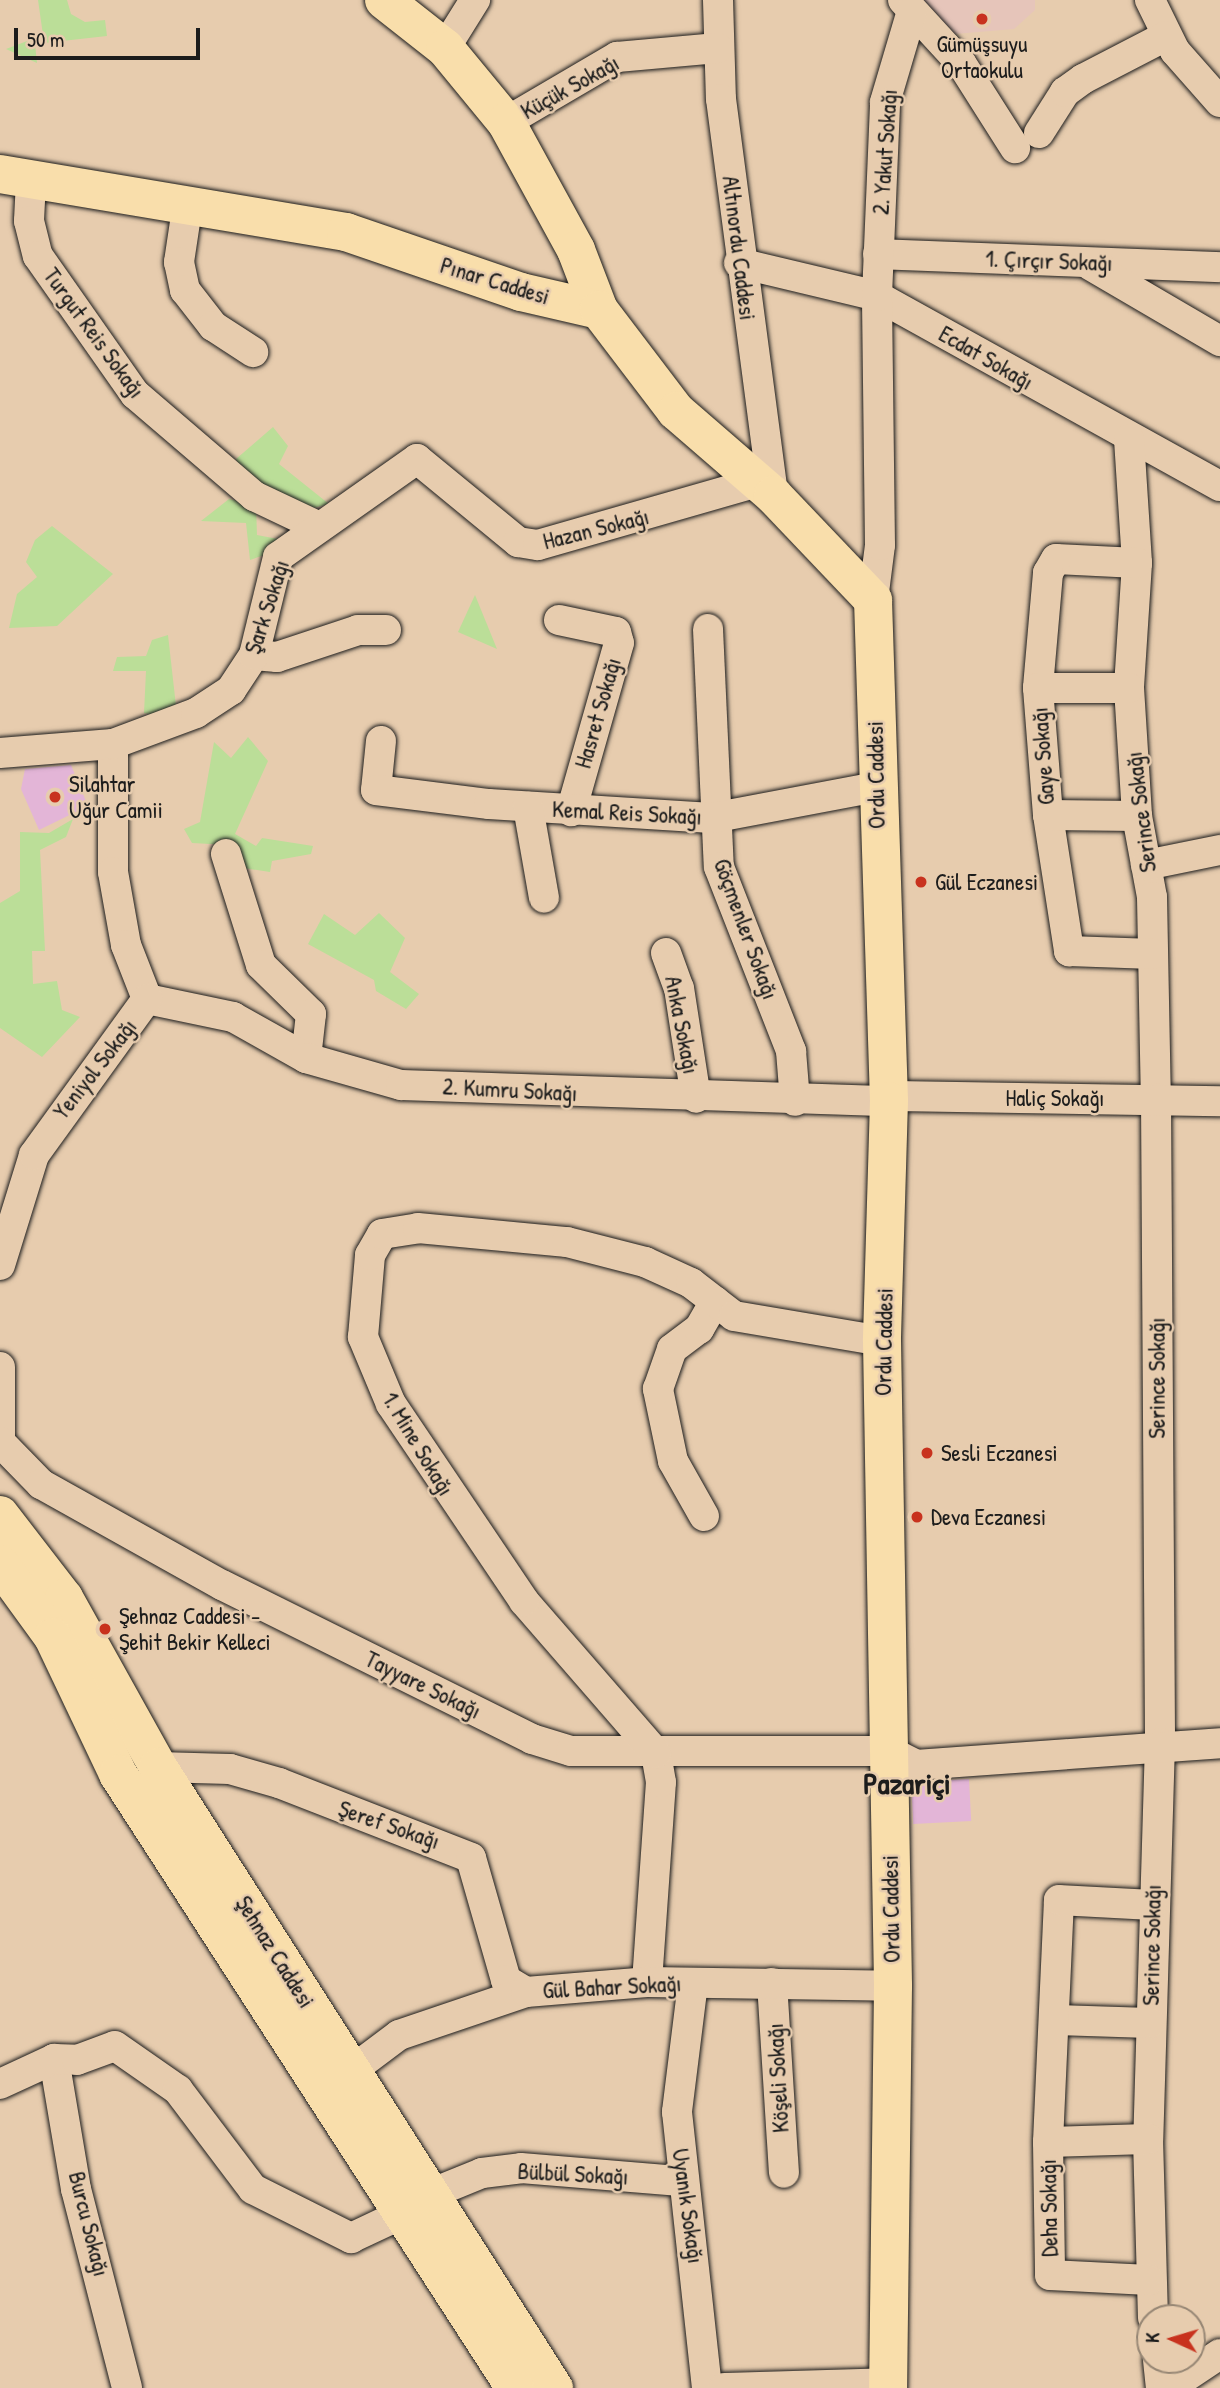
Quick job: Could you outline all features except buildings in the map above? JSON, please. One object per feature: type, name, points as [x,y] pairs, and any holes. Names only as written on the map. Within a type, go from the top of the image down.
[{"type":"main road","points":[[384,0],[445,48],[506,122],[576,250],[599,310],[676,411],[766,488],[873,600]]},
{"type":"main road","name":"Pınar Caddesi","points":[[15,177],[187,209],[346,232],[521,292],[599,310]]},
{"type":"main road","name":"Ordu Caddesi","points":[[873,600],[876,787],[889,1099],[882,1340],[893,1986],[888,2386]]},
{"type":"main road","name":"Şehnaz Caddesi","points":[[0,1515],[64,1598],[158,1767],[351,2071],[415,2204],[515,2388]]},
{"type":"main road","name":"Şehnaz Caddesi","points":[[0,1564],[53,1637],[118,1774],[415,2204],[554,2388]]},
{"type":"street","points":[[445,48],[475,0]]},
{"type":"street","name":"Altınordu Caddesi","points":[[718,0],[718,48],[739,263],[766,488]]},
{"type":"street","points":[[1150,0],[1166,36],[1220,102]]},
{"type":"street","points":[[907,5],[1027,140],[1065,92],[1083,79],[1166,36]]},
{"type":"street","name":"2. Yakut Sokağı","points":[[877,296],[885,102],[907,5]]},
{"type":"street","name":"Küçük Sokağı","points":[[506,122],[617,57],[718,48]]},
{"type":"street","name":"Turgut Reis Sokağı","points":[[15,177],[38,256],[135,394],[254,496],[316,525]]},
{"type":"street","points":[[187,209],[179,262],[185,290],[213,326],[253,352]]},
{"type":"street","name":"1. Çırçır Sokağı","points":[[878,254],[1090,265],[1220,267]]},
{"type":"street","name":"Ecdat Sokağı","points":[[739,263],[877,296],[1129,439],[1220,486]]},
{"type":"street","points":[[1090,265],[1220,341]]},
{"type":"street","name":"Ordu Caddesi","points":[[873,600],[880,532],[877,296]]},
{"type":"street","name":"Serince Sokağı","points":[[1129,439],[1137,563],[1129,688],[1137,816],[1146,865],[1153,954],[1156,1098],[1160,1743],[1152,1905],[1148,2139],[1152,2304]]},
{"type":"street","name":"Şark Sokağı","points":[[0,753],[113,744],[196,713],[230,690],[254,655],[278,557],[316,525],[417,459]]},
{"type":"street","name":"Hazan Sokağı","points":[[417,459],[518,542],[538,545],[766,488]]},
{"type":"street","name":"Gaye Sokağı","points":[[1137,563],[1071,555],[1056,559],[1048,573],[1038,688],[1048,815],[1069,951],[1153,954]]},
{"type":"street","name":"Hasret Sokağı","points":[[559,620],[616,632],[619,643],[571,811]]},
{"type":"street","name":"Göçmenler Sokağı","points":[[708,629],[712,818],[719,866],[790,1051],[795,1101]]},
{"type":"street","points":[[254,655],[277,657],[358,630],[386,630]]},
{"type":"street","points":[[1038,688],[1129,688]]},
{"type":"street","name":"Kemal Reis Sokağı","points":[[381,741],[376,790],[571,811],[712,818],[876,787]]},
{"type":"street","name":"Yeniyol Sokağı","points":[[0,1265],[34,1155],[147,999],[126,945],[113,872],[113,744]]},
{"type":"street","points":[[528,807],[544,898]]},
{"type":"street","points":[[1048,815],[1137,816]]},
{"type":"street","points":[[1146,865],[1220,850]]},
{"type":"street","points":[[226,854],[261,965],[311,1014],[306,1058]]},
{"type":"street","name":"Anka Sokağı","points":[[666,953],[679,988],[696,1098]]},
{"type":"street","name":"2. Kumru Sokağı","points":[[147,999],[233,1017],[306,1058],[401,1085],[795,1101],[889,1099]]},
{"type":"street","name":"Haliç Sokağı","points":[[889,1099],[1156,1098],[1220,1101]]},
{"type":"street","name":"1. Mine Sokağı","points":[[656,1753],[524,1601],[391,1404],[363,1337],[370,1255],[382,1234],[418,1228],[519,1236],[645,1262],[715,1301],[734,1316],[882,1340]]},
{"type":"street","points":[[704,1516],[673,1461],[658,1389],[672,1349],[699,1329],[715,1301]]},
{"type":"street","points":[[0,1367],[0,1442],[4,1454]]},
{"type":"street","name":"Tayyare Sokağı","points":[[4,1454],[41,1484],[222,1585],[532,1739],[571,1751],[889,1751]]},
{"type":"street","points":[[889,1751],[916,1765],[1160,1743],[1220,1743]]},
{"type":"street","points":[[647,1982],[661,1782],[656,1753]]},
{"type":"street","name":"Şeref Sokağı","points":[[158,1767],[230,1769],[267,1780],[471,1858],[502,1970],[526,1992]]},
{"type":"street","points":[[1048,2142],[1056,2020],[1059,1900],[1152,1905]]},
{"type":"street","name":"Gül Bahar Sokağı","points":[[351,2071],[399,2035],[526,1992],[647,1982],[893,1986]]},
{"type":"street","name":"Uyanık Sokağı","points":[[693,1983],[677,2112],[680,2181],[697,2266],[707,2388]]},
{"type":"street","name":"Köşeli Sokağı","points":[[772,1983],[784,2173]]},
{"type":"street","points":[[1056,2020],[1150,2023]]},
{"type":"street","name":"Bülbül Sokağı","points":[[54,2059],[77,2060],[115,2046],[145,2062],[216,2133],[253,2189],[351,2238],[481,2173],[521,2168],[680,2181]]},
{"type":"street","points":[[0,2084],[54,2059]]},
{"type":"street","name":"Burcu Sokağı","points":[[54,2059],[76,2189],[127,2388]]},
{"type":"street","name":"Deha Sokağı","points":[[1148,2139],[1048,2142],[1050,2275],[1149,2280]]},
{"type":"street","points":[[1169,2388],[1220,2354]]},
{"type":"street","points":[[724,2388],[888,2386]]},
{"type":"shaded area","name":"Gümüşsuyu Ortaokulu","points":[[919,0],[1035,0],[1035,10],[1014,29],[955,34]]},
{"type":"green space","points":[[38,0],[67,0],[71,14],[85,22],[105,20],[107,36],[35,44],[37,63],[6,49],[43,35]]},
{"type":"green space","points":[[273,427],[288,446],[279,464],[329,504],[302,511],[244,480],[236,459]]},
{"type":"green space","points":[[229,499],[256,505],[257,535],[283,540],[279,550],[250,560],[246,523],[201,521]]},
{"type":"green space","points":[[52,526],[113,574],[57,626],[9,628],[17,594],[37,577],[26,562],[35,540]]},
{"type":"green space","points":[[475,595],[497,649],[458,632]]},
{"type":"green space","points":[[168,635],[176,706],[160,716],[144,713],[146,671],[113,671],[117,657],[146,656],[152,640]]},
{"type":"green space","points":[[248,737],[268,761],[235,834],[256,846],[262,838],[313,846],[311,854],[272,861],[270,872],[237,867],[229,845],[192,843],[184,829],[200,822],[214,742],[231,758]]},
{"type":"green space","points":[[73,819],[66,837],[40,850],[45,951],[32,951],[33,984],[57,981],[62,1010],[80,1017],[42,1057],[0,1028],[0,903],[20,891],[20,832],[49,833]]},
{"type":"green space","points":[[379,913],[405,938],[390,972],[419,994],[406,1009],[376,991],[374,980],[308,944],[324,914],[355,935]]},
{"type":"place","name":"Gümüşsuyu Ortaokulu","points":[[982,19]]},
{"type":"place","name":"Silahtar Uğur Camii","points":[[55,797]]},
{"type":"place","name":"Gül Eczanesi","points":[[921,882]]},
{"type":"place","name":"Sesli Eczanesi","points":[[927,1453]]},
{"type":"place","name":"Deva Eczanesi","points":[[917,1517]]},
{"type":"place","name":"Şehnaz Caddesi - Şehit Bekir Kelleci","points":[[105,1629]]},
{"type":"district","name":"Pazariçi","points":[[907,1783]]}]
